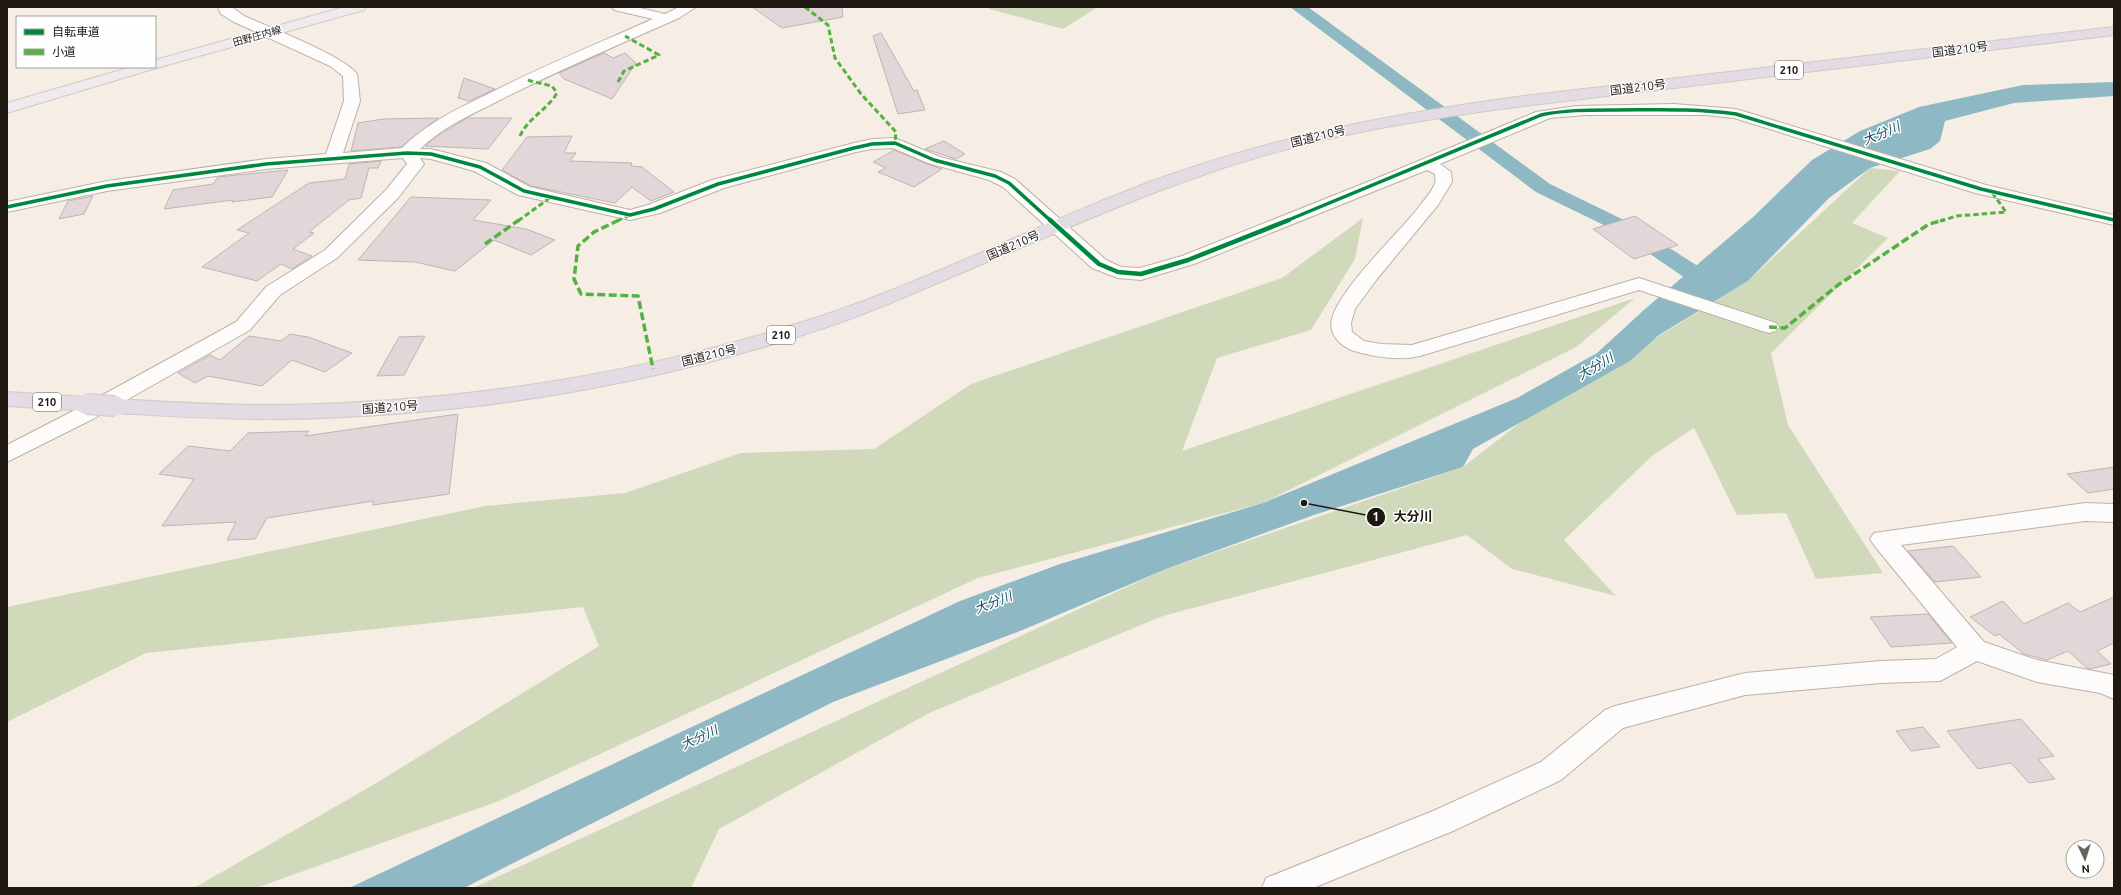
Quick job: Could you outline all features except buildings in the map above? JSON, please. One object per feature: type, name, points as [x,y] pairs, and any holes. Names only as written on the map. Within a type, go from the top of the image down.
[{"type":"highway","name":"国道210号","points":[[7,399],[236,412],[338,410],[479,399],[586,382],[716,353],[826,321],[1160,184],[1228,160],[1330,133],[1416,116],[1464,109],[2114,31]]},
{"type":"main road","name":"田野庄内線","points":[[156,65],[359,7]]},
{"type":"main road","points":[[7,108],[144,68]]},
{"type":"street","points":[[225,7],[226,11],[267,33],[335,63],[350,74],[352,101],[333,158]]},
{"type":"street","points":[[619,7],[665,18]]},
{"type":"street","points":[[407,153],[426,134],[452,118],[543,72],[689,7]]},
{"type":"street","points":[[7,207],[106,186],[266,164],[407,153],[431,154],[480,167],[524,191],[630,215],[654,209],[718,184],[854,148],[872,144],[895,143],[934,160],[995,176],[1009,183],[1098,264],[1107,268],[1133,274],[1152,272],[1188,260],[1429,164],[1519,123],[1558,112],[1655,109],[1716,111],[1736,114],[1986,190],[2114,220]]},
{"type":"street","points":[[7,454],[92,411],[243,326],[273,291],[330,254],[392,194],[416,164],[407,153]]},
{"type":"street","points":[[1429,164],[1443,172],[1444,182],[1441,188],[1350,302],[1340,322],[1341,329],[1345,336],[1354,342],[1372,350],[1400,352],[1413,351],[1639,284],[1769,327]]},
{"type":"street","points":[[2114,513],[2085,512],[1882,539],[1975,650],[2037,671],[2106,683],[2114,688]]},
{"type":"street","points":[[1277,888],[1443,821],[1551,771],[1615,718],[1745,684],[1881,672],[1940,670],[1975,650]]},
{"type":"green space","points":[[989,7],[1098,7],[1063,29],[989,9]]},
{"type":"green space","points":[[1870,168],[1900,171],[1852,223],[1888,238],[1771,353],[1788,425],[1883,573],[1816,579],[1786,513],[1737,515],[1694,428],[1653,455],[1564,540],[1616,596],[1512,569],[1467,535],[1163,616],[929,713],[719,829],[691,888],[473,888],[1166,569],[1463,467],[1525,419],[1748,281]]},
{"type":"green space","points":[[1363,218],[1355,259],[1311,330],[1217,358],[1182,451],[1635,298],[1576,347],[1263,503],[978,578],[499,801],[256,888],[194,888],[373,785],[599,646],[583,607],[146,653],[7,722],[7,607],[485,506],[625,493],[741,453],[874,449],[971,384],[1282,278]]},
{"type":"water","points":[[2114,82],[2114,96],[2014,103],[1945,121],[1940,141],[1930,149],[1870,168],[1829,198],[1748,281],[1659,335],[1630,361],[1473,449],[1463,467],[1314,515],[1166,569],[1025,629],[833,702],[464,888],[349,888],[960,601],[1060,564],[1263,503],[1517,398],[1597,353],[1645,309],[1752,218],[1812,160],[1860,131],[1919,107],[2023,85]]},
{"type":"waterway","points":[[1298,7],[1543,188],[1625,228],[1699,277]]},
{"type":"marked path","points":[[805,7],[828,25],[835,58],[861,94],[896,132],[895,143]]},
{"type":"marked path","points":[[618,82],[624,71],[659,55],[625,36]]},
{"type":"marked path","points":[[520,136],[527,123],[548,104],[557,93],[552,86],[527,80]]},
{"type":"marked path","points":[[1769,327],[1785,328],[1838,285],[1929,224],[1957,216],[2006,212],[1991,191]]},
{"type":"marked path","points":[[485,244],[551,197]]},
{"type":"marked path","points":[[630,215],[601,228],[587,236],[582,241],[578,246],[574,279],[581,294],[638,296],[653,369]]},
{"type":"cycle path","points":[[7,207],[107,186],[266,164],[407,153],[431,154],[480,167],[524,191],[630,215],[654,209],[718,184],[854,148],[872,144],[895,143],[934,160],[995,176],[1009,183],[1099,264],[1118,272],[1141,274],[1188,260],[1381,183],[1541,115],[1576,110],[1674,109],[1705,110],[1736,114],[1981,189],[2114,220]]},
{"type":"place","name":"大分川","points":[[1304,503]]}]
